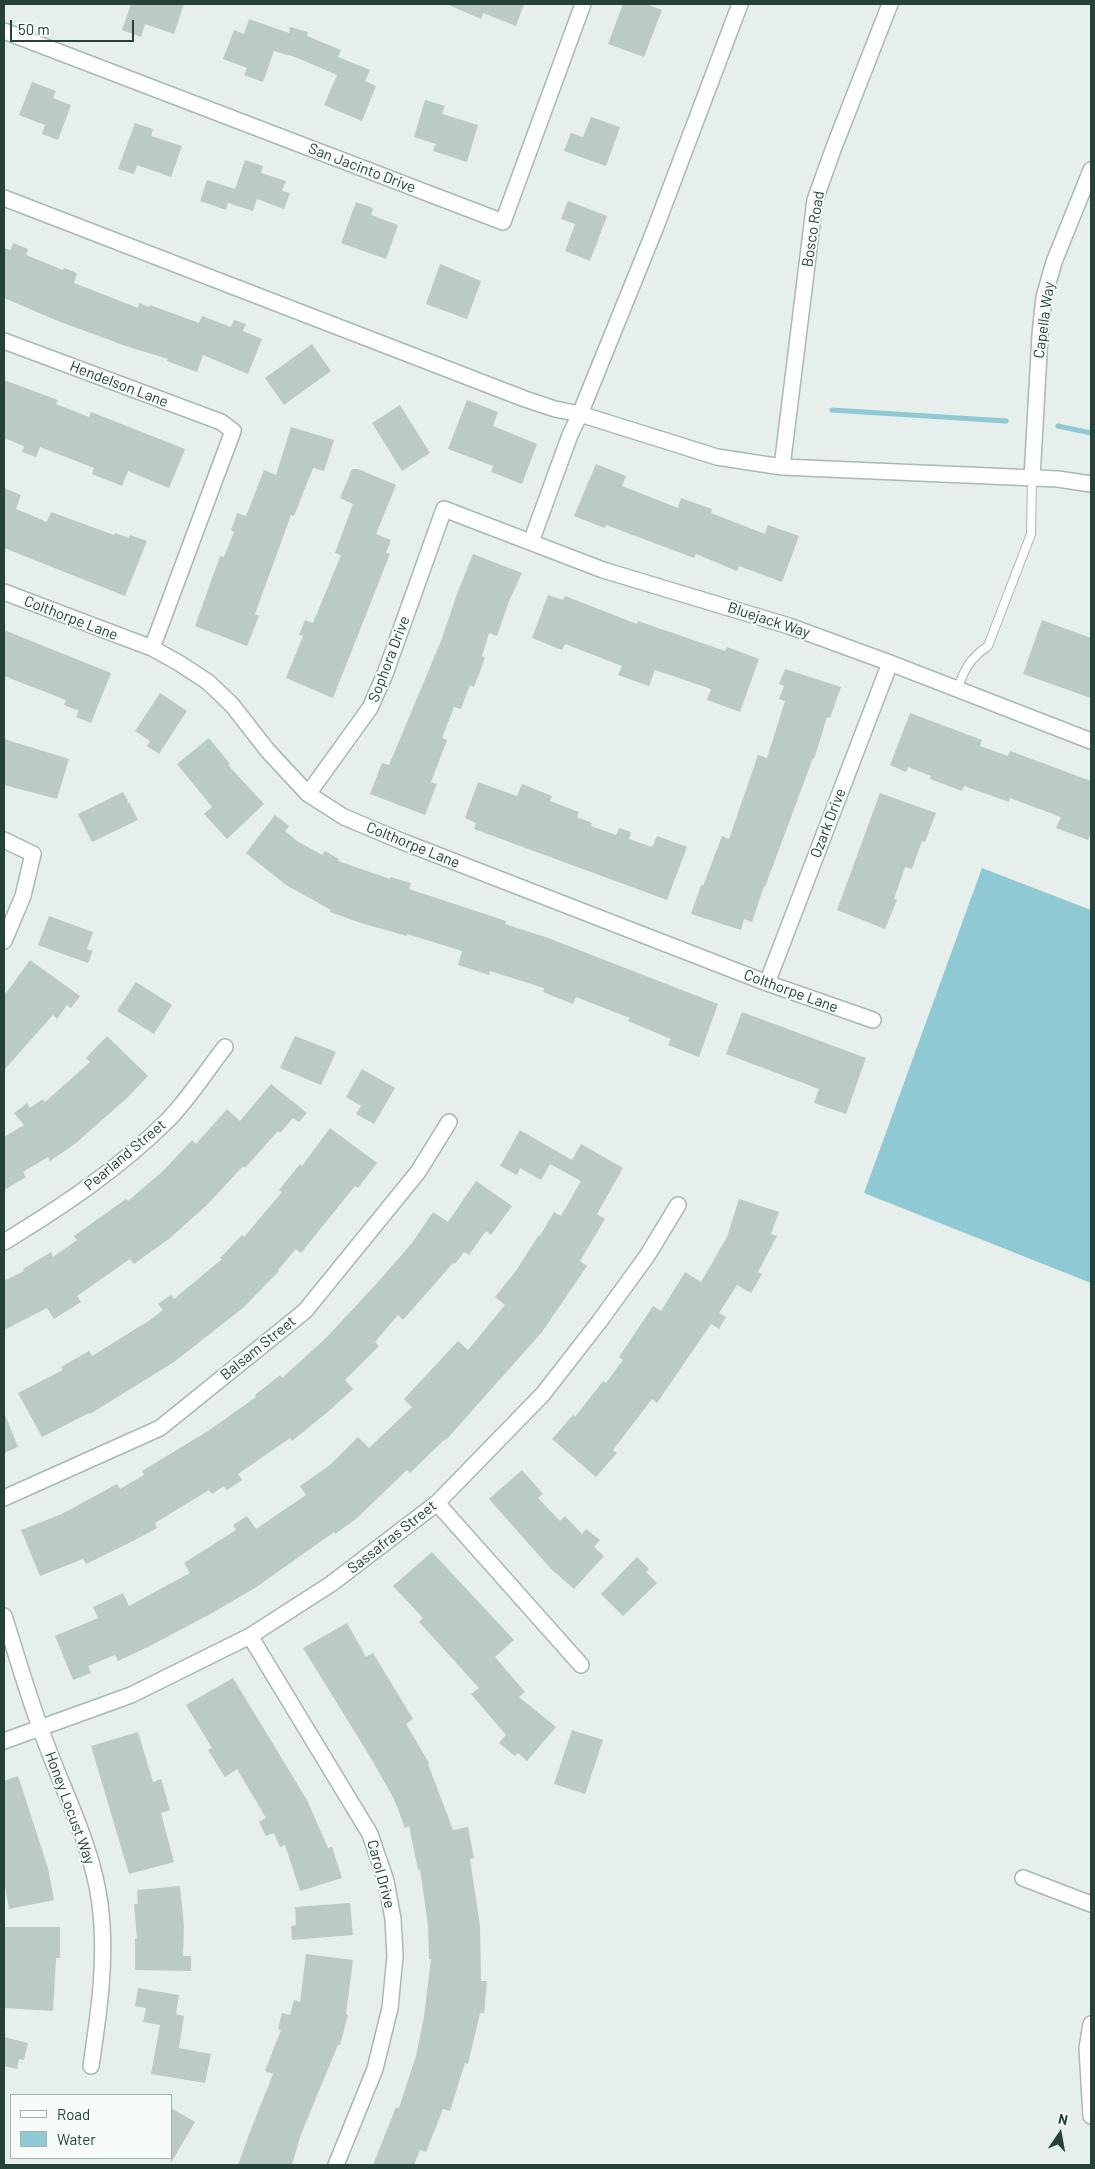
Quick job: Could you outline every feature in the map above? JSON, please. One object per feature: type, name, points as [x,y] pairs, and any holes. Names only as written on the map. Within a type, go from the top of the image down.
[{"type":"street","name":"San Jacinto Drive","points":[[4,31],[503,222],[583,4]]},
{"type":"street","points":[[531,542],[570,435],[655,229],[740,4]]},
{"type":"street","name":"Bosco Road","points":[[782,467],[815,200],[890,4]]},
{"type":"street","name":"Capella Way","points":[[1032,478],[1044,297],[1054,262],[1091,170]]},
{"type":"street","points":[[4,198],[555,409],[580,414],[717,457],[782,467],[1058,478],[1091,484]]},
{"type":"street","name":"Hendelson Lane","points":[[4,341],[221,422],[233,431],[152,648]]},
{"type":"street","name":"Bluejack Way","points":[[444,509],[603,570],[789,626],[1091,741]]},
{"type":"street","name":"Sophora Drive","points":[[308,794],[370,708],[386,674],[444,509]]},
{"type":"street","name":"Colthorpe Lane","points":[[4,592],[152,648],[208,682],[232,705],[273,757],[308,794],[344,817],[401,842],[767,984],[873,1020]]},
{"type":"street","name":"Ozark Drive","points":[[767,984],[890,663]]},
{"type":"street","points":[[4,840],[33,854],[23,896],[4,941]]},
{"type":"street","name":"Pearland Street","points":[[4,1242],[60,1208],[117,1165],[170,1118],[225,1047]]},
{"type":"street","name":"Balsam Street","points":[[4,1498],[160,1428],[305,1311],[418,1172],[449,1122]]},
{"type":"street","name":"Sassafras Street","points":[[4,1741],[41,1730],[131,1695],[250,1636],[331,1584],[437,1503],[543,1394],[599,1322],[646,1256],[678,1205]]},
{"type":"street","points":[[437,1503],[582,1665]]},
{"type":"street","name":"Honey Locust Way","points":[[4,1616],[41,1730],[90,1857],[100,1903],[103,1953],[101,1992],[91,2066]]},
{"type":"street","name":"Carol Drive","points":[[250,1636],[370,1834],[386,1881],[393,1919],[395,1956],[390,2008],[375,2069],[336,2165]]},
{"type":"street","points":[[1024,1878],[1091,1904]]},
{"type":"street","points":[[1091,2024],[1087,2057],[1091,2116]]},
{"type":"lane","points":[[957,689],[967,665],[988,646],[1031,534],[1032,478]]},
{"type":"water","points":[[982,868],[1091,910],[1091,1283],[864,1193]]},
{"type":"building","points":[[131,4],[184,4],[174,34],[145,24],[141,37],[122,30]]},
{"type":"building","points":[[446,4],[524,4],[516,26],[483,13],[481,19]]},
{"type":"building","points":[[623,4],[646,4],[662,10],[644,57],[608,44]]},
{"type":"building","points":[[249,19],[289,33],[290,27],[308,32],[307,36],[341,50],[338,57],[370,70],[365,81],[376,86],[362,121],[324,105],[337,75],[295,57],[274,51],[263,82],[244,75],[247,68],[223,59],[234,30],[244,34]]},
{"type":"building","points":[[32,82],[56,91],[53,98],[71,105],[58,140],[42,134],[45,125],[19,115]]},
{"type":"building","points":[[425,100],[445,106],[442,114],[478,125],[467,162],[433,151],[436,144],[414,137]]},
{"type":"building","points":[[591,117],[620,127],[606,166],[564,151],[571,133],[583,137]]},
{"type":"building","points":[[135,123],[153,129],[151,136],[182,146],[171,177],[137,165],[134,174],[118,169]]},
{"type":"building","points":[[245,160],[263,166],[261,173],[286,181],[282,191],[290,193],[284,209],[257,199],[253,211],[228,203],[226,210],[200,201],[207,180],[235,189]]},
{"type":"building","points":[[568,201],[607,216],[590,261],[565,251],[575,224],[561,219]]},
{"type":"building","points":[[356,202],[373,208],[371,215],[398,225],[386,259],[341,243]]},
{"type":"building","points":[[13,243],[28,249],[26,255],[63,270],[64,268],[77,273],[74,283],[138,308],[139,303],[149,307],[150,305],[199,323],[202,316],[231,327],[234,320],[246,324],[243,331],[262,339],[248,374],[203,355],[197,372],[167,361],[168,359],[58,321],[4,298],[4,248],[11,250]]},
{"type":"building","points":[[440,264],[481,281],[467,319],[426,304]]},
{"type":"building","points":[[312,344],[331,371],[284,405],[265,378]]},
{"type":"building","points":[[4,380],[58,400],[56,404],[89,417],[91,412],[185,449],[169,488],[128,471],[122,486],[92,474],[94,468],[40,447],[36,457],[22,452],[24,446],[4,438]]},
{"type":"building","points":[[467,400],[498,412],[493,426],[537,444],[522,484],[491,472],[493,466],[448,449]]},
{"type":"building","points":[[400,405],[430,453],[402,471],[372,423]]},
{"type":"building","points":[[291,427],[334,440],[324,471],[313,468],[294,516],[291,515],[255,614],[259,616],[247,646],[195,626],[220,556],[224,557],[234,532],[231,530],[237,513],[246,516],[264,470],[276,475]]},
{"type":"building","points":[[596,464],[626,476],[622,486],[678,508],[681,498],[712,509],[711,513],[765,534],[768,525],[799,536],[782,582],[739,566],[737,571],[696,554],[694,558],[606,525],[605,528],[574,516]]},
{"type":"building","points":[[352,469],[358,469],[396,485],[376,534],[391,540],[386,553],[390,554],[333,698],[286,678],[303,636],[299,635],[305,620],[313,623],[341,555],[335,553],[353,504],[340,498]]},
{"type":"building","points":[[4,488],[21,495],[16,509],[47,522],[51,512],[114,535],[115,533],[129,538],[130,535],[147,541],[125,596],[4,548]]},
{"type":"building","points":[[473,554],[522,573],[509,601],[497,636],[489,633],[482,656],[485,658],[474,687],[470,685],[461,709],[454,707],[442,738],[447,740],[431,782],[437,784],[425,815],[370,794],[382,763],[389,765],[441,641]]},
{"type":"building","points":[[548,595],[563,600],[565,596],[637,624],[638,621],[725,651],[727,647],[759,659],[740,712],[707,700],[711,689],[655,670],[649,686],[618,675],[622,666],[565,644],[562,650],[532,638]]},
{"type":"building","points":[[1042,620],[1091,638],[1091,698],[1023,674]]},
{"type":"building","points":[[4,630],[111,673],[91,723],[76,717],[79,711],[64,705],[66,700],[4,676]]},
{"type":"building","points":[[785,669],[841,687],[830,718],[827,717],[814,759],[764,886],[752,922],[744,919],[741,930],[691,914],[722,836],[729,839],[758,755],[767,758],[785,701],[779,699],[784,686],[779,684]]},
{"type":"building","points":[[160,693],[187,711],[159,754],[147,746],[150,741],[135,731]]},
{"type":"building","points":[[910,713],[982,740],[980,746],[1008,756],[1010,751],[1091,781],[1091,831],[1088,840],[1056,828],[1061,817],[1010,798],[1009,802],[964,786],[962,791],[930,779],[931,776],[908,767],[906,772],[890,765]]},
{"type":"building","points":[[209,738],[230,764],[228,765],[264,804],[227,839],[204,814],[212,807],[177,764]]},
{"type":"building","points":[[4,739],[69,759],[57,799],[4,785]]},
{"type":"building","points":[[478,782],[517,796],[522,784],[552,796],[550,801],[579,812],[577,817],[592,823],[591,826],[616,835],[619,828],[631,832],[629,839],[652,847],[657,836],[687,847],[667,900],[474,829],[476,823],[465,818]]},
{"type":"building","points":[[123,792],[128,801],[127,804],[129,802],[138,820],[92,842],[78,814]]},
{"type":"building","points":[[880,793],[936,813],[925,842],[922,841],[912,869],[905,867],[894,899],[897,900],[885,929],[837,910]]},
{"type":"building","points":[[275,815],[289,826],[285,831],[297,841],[322,855],[325,851],[339,859],[338,861],[390,879],[390,877],[411,883],[409,889],[506,921],[505,924],[548,938],[718,1004],[699,1057],[668,1045],[671,1039],[628,1021],[630,1018],[576,997],[573,1004],[543,992],[544,988],[490,971],[489,975],[458,965],[462,951],[407,934],[407,936],[361,923],[330,912],[331,910],[286,885],[246,853]]},
{"type":"building","points":[[49,916],[93,932],[87,949],[93,951],[88,963],[38,945]]},
{"type":"building","points":[[30,960],[80,996],[71,1008],[67,1005],[57,1019],[53,1015],[4,1070],[4,996]]},
{"type":"building","points":[[136,982],[172,1005],[154,1034],[117,1011]]},
{"type":"building","points":[[742,1012],[866,1058],[846,1114],[814,1103],[819,1089],[726,1054]]},
{"type":"building","points":[[107,1036],[148,1076],[127,1098],[76,1143],[50,1161],[48,1157],[23,1172],[26,1177],[4,1190],[4,1137],[24,1125],[14,1113],[27,1103],[30,1108],[43,1099],[45,1102],[90,1062],[86,1058]]},
{"type":"building","points":[[295,1036],[336,1052],[321,1085],[280,1068]]},
{"type":"building","points":[[362,1069],[395,1088],[374,1124],[356,1114],[361,1106],[346,1097]]},
{"type":"building","points":[[271,1084],[307,1113],[299,1122],[293,1118],[280,1133],[278,1131],[245,1168],[243,1166],[208,1204],[170,1238],[134,1264],[130,1259],[77,1296],[81,1302],[54,1319],[47,1308],[4,1330],[4,1281],[24,1271],[23,1269],[51,1252],[53,1257],[77,1240],[74,1236],[126,1199],[128,1201],[163,1171],[192,1140],[196,1144],[227,1109],[240,1121]]},
{"type":"building","points":[[330,1128],[377,1163],[358,1188],[355,1186],[301,1253],[296,1249],[279,1271],[243,1308],[174,1362],[90,1414],[42,1437],[18,1393],[63,1370],[61,1367],[89,1351],[92,1356],[163,1310],[158,1304],[171,1295],[174,1299],[222,1259],[220,1258],[242,1235],[244,1237],[282,1192],[279,1190],[300,1164],[302,1166]]},
{"type":"building","points":[[520,1130],[572,1160],[581,1144],[623,1168],[597,1214],[605,1219],[580,1261],[587,1266],[542,1332],[446,1440],[410,1473],[407,1470],[357,1518],[255,1588],[212,1613],[118,1661],[115,1655],[88,1666],[91,1673],[73,1680],[55,1636],[98,1618],[93,1607],[123,1593],[129,1606],[190,1573],[184,1563],[236,1530],[233,1525],[247,1516],[256,1529],[306,1495],[300,1486],[330,1465],[358,1437],[369,1448],[412,1407],[404,1399],[458,1341],[468,1350],[505,1305],[495,1297],[540,1236],[554,1212],[561,1216],[581,1181],[550,1164],[541,1180],[520,1168],[517,1175],[500,1166]]},
{"type":"building","points":[[476,1181],[512,1206],[491,1235],[486,1231],[469,1255],[464,1252],[403,1320],[398,1315],[375,1342],[379,1346],[345,1380],[353,1389],[330,1410],[292,1441],[290,1438],[238,1474],[242,1480],[227,1490],[224,1486],[212,1494],[209,1490],[155,1523],[157,1528],[86,1564],[83,1559],[40,1576],[21,1530],[62,1514],[117,1484],[120,1489],[144,1475],[142,1471],[208,1431],[256,1397],[255,1395],[280,1375],[282,1378],[326,1338],[378,1282],[412,1243],[433,1212],[448,1222]]},
{"type":"building","points":[[739,1199],[779,1212],[771,1234],[777,1236],[758,1272],[762,1274],[751,1293],[737,1285],[719,1313],[726,1317],[719,1329],[711,1324],[657,1403],[652,1399],[613,1450],[617,1453],[596,1477],[552,1439],[573,1415],[575,1417],[603,1381],[606,1383],[623,1360],[619,1357],[653,1306],[661,1311],[685,1272],[701,1282],[727,1237]]},
{"type":"building","points":[[4,1412],[18,1447],[4,1453]]},
{"type":"building","points":[[522,1470],[543,1494],[538,1498],[560,1521],[565,1516],[582,1534],[586,1529],[600,1540],[594,1547],[604,1556],[574,1589],[551,1569],[489,1499]]},
{"type":"building","points":[[432,1552],[514,1640],[495,1657],[525,1692],[519,1697],[556,1727],[527,1761],[518,1753],[515,1756],[499,1743],[506,1735],[471,1694],[479,1688],[419,1622],[423,1618],[393,1586]]},
{"type":"building","points":[[637,1557],[649,1569],[646,1572],[657,1583],[623,1616],[601,1594]]},
{"type":"building","points":[[347,1623],[366,1657],[373,1653],[413,1719],[406,1724],[429,1763],[453,1830],[468,1827],[474,1858],[470,1859],[480,1926],[481,1981],[487,1981],[484,2013],[480,2013],[468,2064],[465,2063],[450,2111],[443,2109],[426,2152],[420,2150],[414,2165],[373,2165],[396,2107],[399,2108],[416,2056],[424,2017],[431,1959],[429,1959],[428,1925],[420,1869],[418,1870],[409,1826],[405,1828],[394,1799],[372,1760],[303,1648]]},
{"type":"building","points":[[233,1678],[307,1800],[328,1848],[332,1847],[342,1878],[300,1891],[285,1845],[280,1847],[274,1833],[266,1836],[259,1822],[266,1818],[237,1769],[225,1777],[208,1750],[212,1748],[186,1705]]},
{"type":"building","points":[[572,1730],[603,1740],[585,1794],[554,1784]]},
{"type":"building","points":[[138,1732],[153,1782],[161,1779],[170,1810],[161,1813],[174,1862],[129,1874],[91,1746]]},
{"type":"building","points":[[18,1776],[48,1868],[54,1900],[9,1909],[4,1881],[4,1781]]},
{"type":"building","points":[[180,1886],[184,1926],[183,1956],[191,1956],[191,1971],[135,1970],[135,1939],[137,1939],[134,1904],[138,1904],[137,1890]]},
{"type":"building","points":[[350,1903],[353,1935],[292,1940],[291,1926],[296,1925],[295,1907]]},
{"type":"building","points":[[4,1927],[60,1927],[60,1958],[56,1958],[53,2011],[4,2008]]},
{"type":"building","points":[[306,1954],[353,1960],[346,2014],[348,2015],[340,2045],[338,2045],[301,2134],[292,2165],[238,2165],[273,2074],[265,2071],[281,2030],[278,2029],[282,2013],[290,2015],[294,2000],[300,2002]]},
{"type":"building","points":[[138,1988],[179,1995],[176,2014],[184,2016],[179,2048],[211,2054],[205,2083],[151,2074],[160,2025],[143,2022],[146,2008],[135,2006]]},
{"type":"building","points":[[4,2037],[28,2043],[24,2060],[19,2059],[17,2069],[4,2066]]},
{"type":"building","points":[[172,2109],[195,2122],[171,2163],[172,2159]]},
{"type":"waterway","points":[[832,410],[1006,421]]},
{"type":"waterway","points":[[1058,426],[1091,433]]}]
